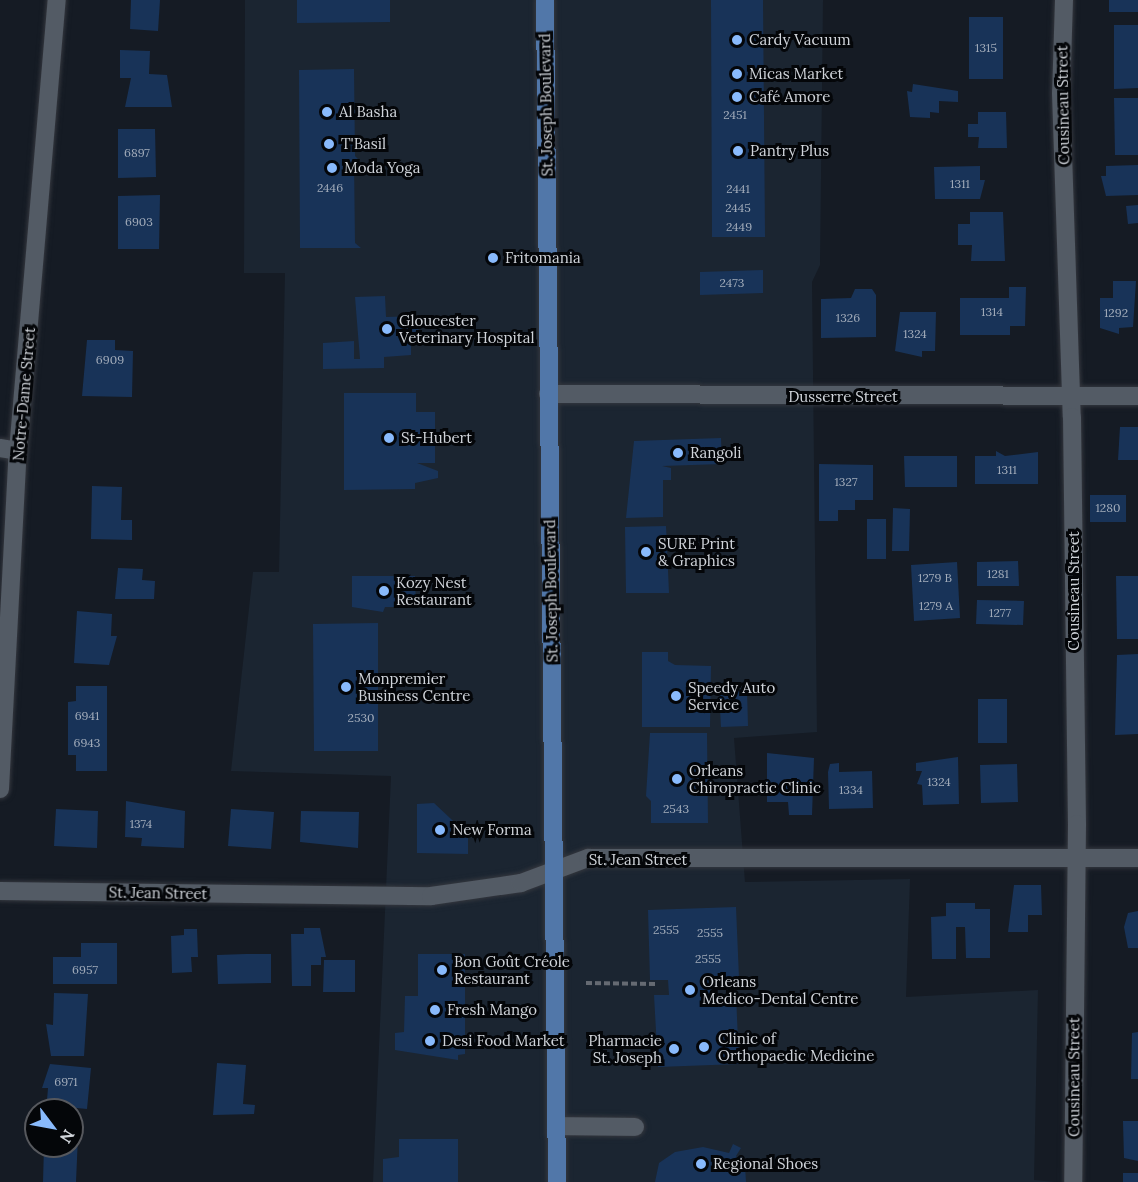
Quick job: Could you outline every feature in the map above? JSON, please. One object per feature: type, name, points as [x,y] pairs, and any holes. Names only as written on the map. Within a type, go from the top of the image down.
[{"type":"main road","name":"St. Joseph Boulevard","points":[[544,0],[557,1182]]},
{"type":"street","name":"Notre-Dame Street","points":[[0,789],[18,452],[57,0]]},
{"type":"street","name":"Cousineau Street","points":[[1064,0],[1061,93],[1070,395],[1075,858],[1073,1182]]},
{"type":"street","name":"Dusserre Street","points":[[548,394],[1138,396]]},
{"type":"street","points":[[0,448],[18,452]]},
{"type":"street","name":"St. Jean Street","points":[[0,891],[431,896],[521,884],[588,858],[1138,858]]},
{"type":"street","points":[[556,1126],[635,1127]]},
{"type":"path","points":[[586,983],[656,984]]},
{"type":"shaded area","points":[[245,0],[823,0],[820,265],[812,282],[817,732],[734,738],[745,882],[910,879],[906,997],[1038,990],[1034,1180],[1055,1182],[373,1182],[391,776],[231,771],[253,572],[279,572],[285,273],[244,273]]},
{"type":"building","points":[[131,0],[160,0],[158,31],[130,29]]},
{"type":"building","points":[[297,0],[390,0],[390,22],[297,23]]},
{"type":"building","points":[[711,0],[763,0],[765,237],[712,237]]},
{"type":"building","points":[[1109,0],[1138,0],[1138,12],[1109,12]]},
{"type":"building","points":[[969,17],[1003,17],[1003,79],[969,79]]},
{"type":"building","points":[[1114,25],[1138,25],[1138,88],[1114,89]]},
{"type":"building","points":[[120,50],[150,51],[149,74],[167,75],[172,107],[125,107],[131,78],[120,78]]},
{"type":"building","points":[[354,69],[355,156],[360,161],[354,161],[355,243],[361,248],[300,248],[299,70]]},
{"type":"building","points":[[913,84],[958,91],[958,102],[939,101],[939,113],[930,112],[930,118],[910,117],[907,91],[912,92]]},
{"type":"building","points":[[1114,98],[1138,98],[1138,155],[1115,155]]},
{"type":"building","points":[[978,112],[1006,112],[1007,148],[978,148],[979,137],[968,137],[968,124],[978,124]]},
{"type":"building","points":[[118,129],[155,129],[156,177],[118,178]]},
{"type":"building","points":[[1138,165],[1138,195],[1106,196],[1101,176],[1106,176],[1106,166]]},
{"type":"building","points":[[980,166],[980,180],[985,180],[980,199],[935,199],[934,167]]},
{"type":"building","points":[[160,195],[159,249],[118,249],[118,196]]},
{"type":"building","points":[[1138,205],[1138,223],[1128,224],[1126,206]]},
{"type":"building","points":[[970,212],[1003,212],[1005,261],[971,261],[972,245],[958,245],[958,224],[970,224]]},
{"type":"building","points":[[763,270],[763,293],[700,295],[700,272]]},
{"type":"building","points":[[1113,281],[1136,281],[1133,327],[1119,328],[1119,334],[1100,328],[1100,298],[1113,298]]},
{"type":"building","points":[[1009,287],[1026,287],[1025,326],[1010,326],[1010,335],[960,335],[960,298],[1009,298]]},
{"type":"building","points":[[855,289],[872,289],[876,295],[876,337],[821,338],[821,299],[851,298]]},
{"type":"building","name":"Gloucester Veterinary Hospital","points":[[385,296],[386,317],[418,316],[419,342],[411,342],[411,355],[384,357],[384,368],[323,369],[323,343],[354,341],[354,359],[360,359],[355,297]]},
{"type":"building","points":[[900,312],[936,312],[935,351],[922,351],[922,357],[895,351]]},
{"type":"building","points":[[87,340],[115,340],[115,350],[133,351],[132,397],[82,396]]},
{"type":"building","name":"St-Hubert","points":[[344,393],[416,393],[416,412],[435,412],[435,463],[417,463],[438,471],[438,478],[415,483],[415,489],[344,490]]},
{"type":"building","points":[[1120,427],[1138,427],[1138,460],[1118,460]]},
{"type":"building","points":[[721,438],[722,464],[662,466],[671,468],[671,480],[663,480],[663,517],[626,518],[634,441]]},
{"type":"building","points":[[996,451],[1005,456],[1038,452],[1038,484],[975,484],[975,456],[996,456]]},
{"type":"building","points":[[904,456],[957,456],[957,487],[905,487]]},
{"type":"building","points":[[819,464],[873,465],[873,500],[855,500],[855,510],[838,510],[838,521],[819,521]]},
{"type":"building","points":[[92,486],[122,487],[121,520],[132,520],[132,540],[91,539]]},
{"type":"building","points":[[1090,495],[1126,495],[1126,522],[1090,522]]},
{"type":"building","points":[[893,508],[910,509],[909,551],[892,551]]},
{"type":"building","points":[[867,519],[886,519],[886,559],[867,559]]},
{"type":"building","name":"SURE Print & Graphics","points":[[666,526],[669,593],[626,593],[625,527]]},
{"type":"building","points":[[1018,561],[1019,586],[977,586],[977,562]]},
{"type":"building","points":[[957,562],[960,618],[914,621],[911,565]]},
{"type":"building","points":[[118,568],[143,569],[142,580],[155,581],[154,599],[115,599]]},
{"type":"building","name":"Kozy Nest Restaurant","points":[[352,576],[415,576],[416,607],[385,607],[383,612],[352,607]]},
{"type":"building","points":[[1116,576],[1138,576],[1138,639],[1117,639]]},
{"type":"building","points":[[977,600],[1024,601],[1023,625],[976,624]]},
{"type":"building","points":[[77,611],[112,614],[111,636],[117,636],[109,665],[74,663]]},
{"type":"building","name":"Monpremier Business Centre","points":[[378,623],[378,751],[314,751],[313,624]]},
{"type":"building","name":"Speedy Auto Service","points":[[642,652],[668,652],[668,661],[675,665],[711,666],[710,727],[642,727]]},
{"type":"building","points":[[1138,654],[1138,734],[1115,735],[1117,655]]},
{"type":"building","points":[[76,686],[107,686],[107,771],[76,771],[76,755],[68,755],[68,702],[76,701]]},
{"type":"building","points":[[747,690],[748,726],[721,727],[719,692]]},
{"type":"building","points":[[978,699],[1007,699],[1007,743],[978,743]]},
{"type":"building","name":"Orleans Chiropractic Clinic","points":[[650,733],[707,733],[708,823],[651,823],[651,801],[646,796]]},
{"type":"building","points":[[767,753],[814,758],[812,815],[789,815],[788,802],[767,802]]},
{"type":"building","points":[[958,757],[959,804],[923,805],[922,785],[917,784],[922,771],[916,771],[916,763]]},
{"type":"building","points":[[839,763],[839,772],[872,771],[873,808],[829,809],[828,772],[830,764]]},
{"type":"building","points":[[1017,764],[1018,802],[981,803],[980,765]]},
{"type":"building","points":[[126,801],[185,811],[184,848],[141,846],[142,838],[125,837]]},
{"type":"building","name":"New Forma","points":[[434,803],[468,835],[468,854],[417,853],[417,804]]},
{"type":"building","points":[[56,809],[98,811],[97,848],[54,846]]},
{"type":"building","points":[[231,809],[274,812],[271,849],[228,846]]},
{"type":"building","points":[[301,811],[359,812],[358,848],[300,842]]},
{"type":"building","points":[[1014,885],[1041,885],[1042,915],[1028,915],[1028,932],[1008,932]]},
{"type":"building","points":[[946,903],[975,903],[975,909],[990,909],[990,958],[966,958],[965,927],[956,927],[956,959],[932,959],[931,917],[946,916]]},
{"type":"building","name":"Orleans Medico-Dental Centre","points":[[736,907],[739,978],[720,979],[721,985],[711,986],[711,995],[736,994],[739,1064],[658,1067],[654,995],[669,995],[668,980],[650,980],[648,910]]},
{"type":"building","points":[[1138,911],[1138,948],[1128,948],[1124,927],[1128,913]]},
{"type":"building","points":[[304,928],[320,928],[326,957],[321,957],[321,965],[311,965],[311,986],[292,986],[291,934],[304,934]]},
{"type":"building","points":[[184,929],[197,929],[198,957],[191,957],[192,972],[172,973],[171,936],[184,935]]},
{"type":"building","points":[[81,943],[117,943],[117,984],[53,984],[53,957],[81,957]]},
{"type":"building","points":[[271,954],[271,983],[218,984],[217,955]]},
{"type":"building","points":[[418,954],[465,954],[465,1054],[458,1055],[458,1060],[395,1050],[395,1033],[404,1032],[405,996],[418,996]]},
{"type":"building","points":[[324,960],[355,960],[355,992],[323,992]]},
{"type":"building","points":[[54,993],[88,994],[84,1056],[51,1056],[46,1024],[53,1025]]},
{"type":"building","points":[[1138,1032],[1138,1079],[1131,1079],[1132,1033]]},
{"type":"building","points":[[217,1063],[246,1065],[243,1104],[255,1105],[254,1114],[213,1115]]},
{"type":"building","points":[[50,1064],[91,1068],[87,1109],[84,1109],[84,1098],[47,1098],[48,1088],[42,1088]]},
{"type":"building","points":[[1123,1121],[1138,1121],[1138,1161],[1124,1158]]},
{"type":"building","points":[[399,1139],[458,1139],[458,1182],[383,1182],[383,1159],[399,1157]]},
{"type":"building","name":"Regional Shoes","points":[[733,1144],[741,1148],[736,1156],[745,1166],[746,1182],[655,1182],[659,1163],[675,1152],[703,1147],[729,1153]]},
{"type":"building","points":[[44,1158],[77,1158],[76,1182],[43,1182]]},
{"type":"building","points":[[1123,1173],[1138,1173],[1138,1182],[1123,1182]]},
{"type":"place","name":"Cardy Vacuum","points":[[737,40]]},
{"type":"place","name":"Micas Market","points":[[737,74]]},
{"type":"place","name":"Café Amore","points":[[737,97]]},
{"type":"place","name":"Al Basha","points":[[327,112]]},
{"type":"place","name":"T'Basil","points":[[329,144]]},
{"type":"place","name":"Pantry Plus","points":[[738,151]]},
{"type":"place","name":"Moda Yoga","points":[[332,168]]},
{"type":"place","name":"Fritomania","points":[[493,258]]},
{"type":"place","name":"Gloucester Veterinary Hospital","points":[[387,329]]},
{"type":"place","name":"St-Hubert","points":[[389,438]]},
{"type":"place","name":"Rangoli","points":[[678,453]]},
{"type":"place","name":"SURE Print & Graphics","points":[[646,552]]},
{"type":"place","name":"Kozy Nest Restaurant","points":[[384,591]]},
{"type":"place","name":"Monpremier Business Centre","points":[[346,687]]},
{"type":"place","name":"Speedy Auto Service","points":[[676,696]]},
{"type":"place","name":"Orleans Chiropractic Clinic","points":[[677,779]]},
{"type":"place","name":"New Forma","points":[[440,830]]},
{"type":"place","name":"Bon Goût Créole Restaurant","points":[[442,970]]},
{"type":"place","name":"Orleans Medico-Dental Centre","points":[[690,990]]},
{"type":"place","name":"Fresh Mango","points":[[435,1010]]},
{"type":"place","name":"Desi Food Market","points":[[430,1041]]},
{"type":"place","name":"Clinic of Orthopaedic Medicine","points":[[704,1047]]},
{"type":"place","name":"Pharmacie St. Joseph","points":[[674,1049]]},
{"type":"place","name":"Regional Shoes","points":[[701,1164]]}]
